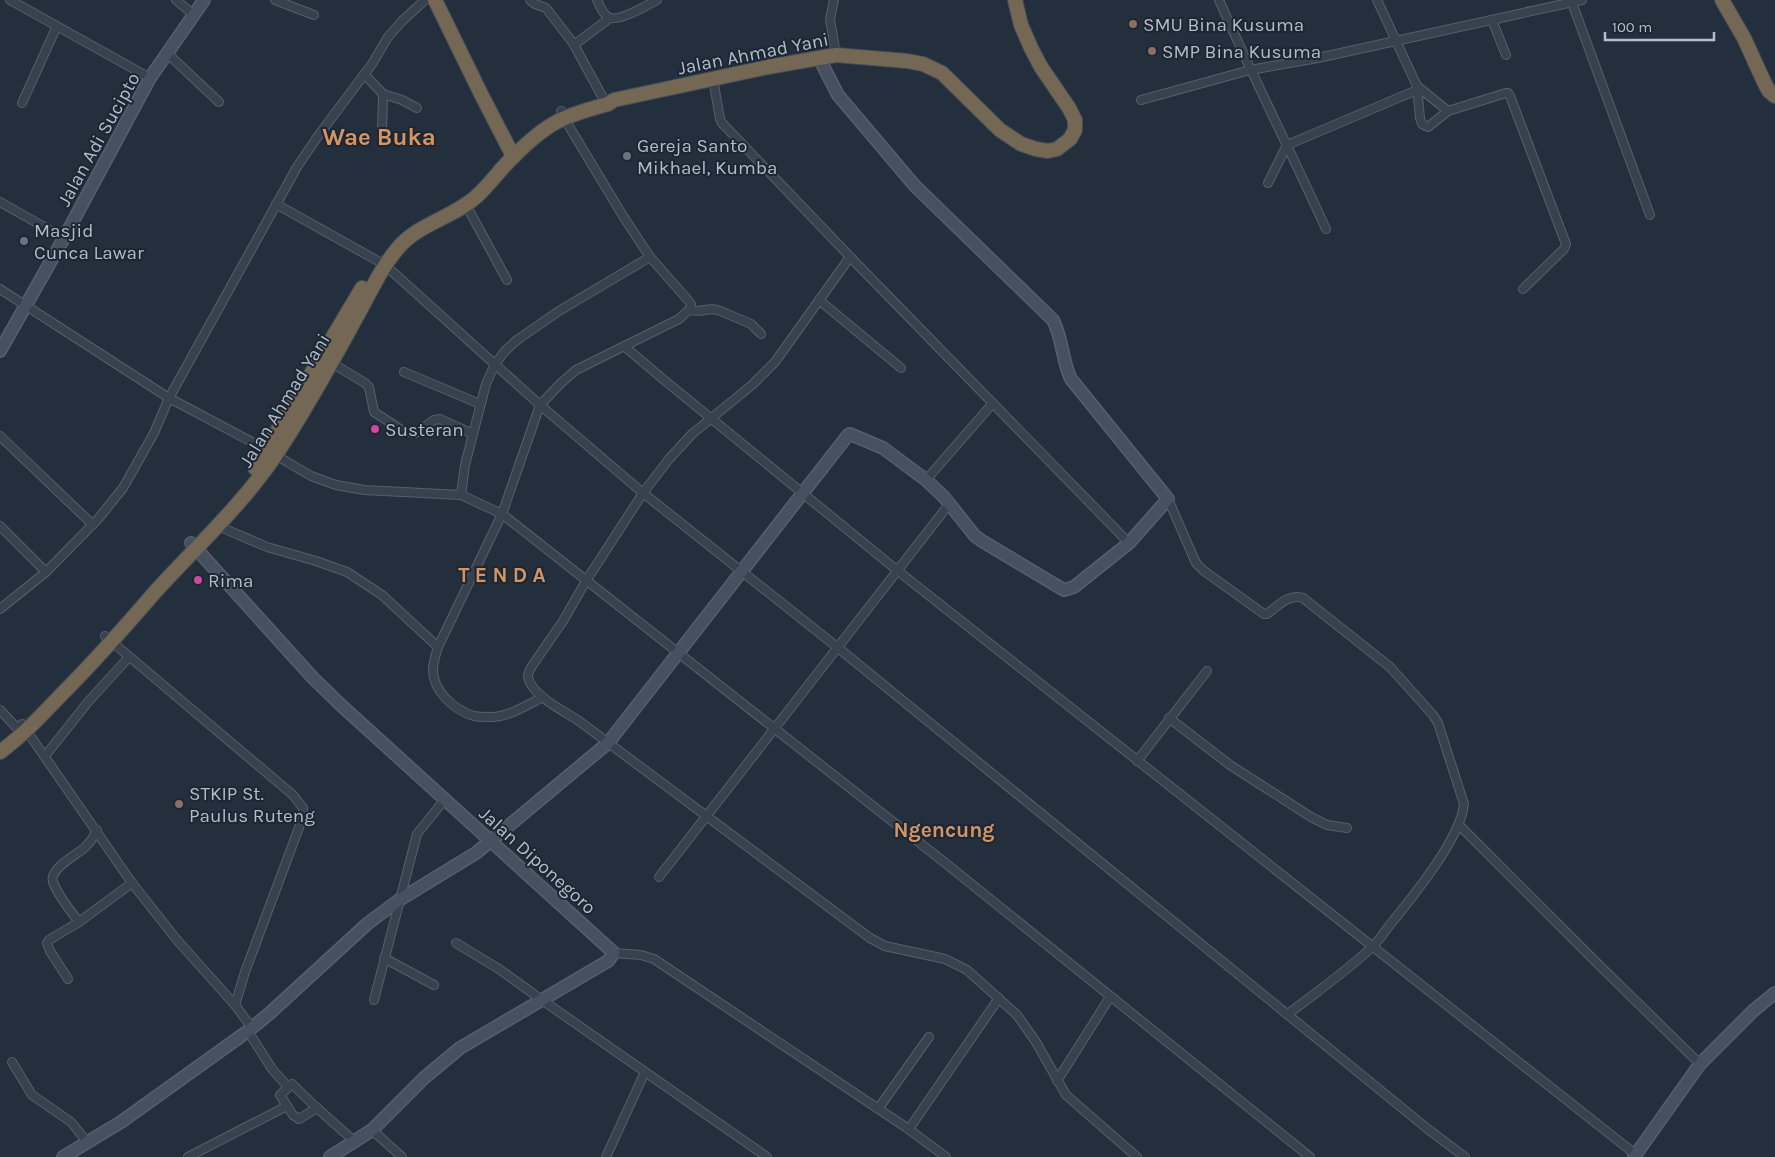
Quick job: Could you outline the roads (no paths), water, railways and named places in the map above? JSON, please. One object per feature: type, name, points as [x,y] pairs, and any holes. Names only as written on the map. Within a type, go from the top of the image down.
[{"type":"highway","points":[[435,0],[512,152]]},
{"type":"highway","name":"Jalan Ahmad Yani","points":[[193,546],[218,526],[271,453],[401,233],[432,214],[462,205],[499,174],[512,152],[545,130],[562,114],[608,104],[609,99],[836,55],[908,62],[934,68],[942,72],[972,100],[1000,130],[1021,144],[1048,151],[1057,149],[1070,139],[1075,130],[1075,120],[1031,48],[1021,25],[1015,0]]},
{"type":"highway","points":[[1722,0],[1744,38],[1765,84],[1775,96]]},
{"type":"highway","name":"Jalan Ahmad Yani","points":[[0,752],[108,639],[193,546],[212,521],[271,453]]},
{"type":"highway","name":"Jalan Ahmad Yani","points":[[0,741],[22,727]]},
{"type":"street","points":[[10,0],[150,78]]},
{"type":"street","points":[[176,0],[194,15]]},
{"type":"street","name":"Jalan Adi Sucipto","points":[[1,345],[26,306],[64,238],[150,78],[204,0]]},
{"type":"street","points":[[275,0],[314,16]]},
{"type":"street","points":[[0,608],[46,572],[123,488],[154,433],[169,398],[297,167],[364,74],[388,37],[425,0]]},
{"type":"street","points":[[530,0],[534,4],[546,8],[574,45],[609,99]]},
{"type":"street","points":[[597,0],[603,12],[614,19],[657,0]]},
{"type":"street","points":[[834,0],[830,19],[836,55]]},
{"type":"street","points":[[1219,0],[1250,70],[1326,229]]},
{"type":"street","points":[[1377,0],[1417,88],[1420,118],[1422,124],[1426,127],[1448,110],[1506,93],[1510,96],[1566,244],[1564,249],[1522,288]]},
{"type":"street","points":[[1141,100],[1250,70],[1395,41],[1582,0]]},
{"type":"street","points":[[1572,1],[1650,215]]},
{"type":"street","points":[[574,45],[610,18]]},
{"type":"street","points":[[1492,20],[1506,55]]},
{"type":"street","points":[[22,103],[57,26]]},
{"type":"street","points":[[167,53],[219,102]]},
{"type":"street","points":[[819,58],[838,95],[915,186],[1053,320],[1058,330],[1067,371],[1071,379],[1168,499],[1199,568],[1264,614],[1267,614],[1287,599],[1303,598],[1383,661],[1433,715],[1443,736],[1464,804],[1464,813],[1459,825],[1420,887],[1372,947],[1288,1014]]},
{"type":"street","points":[[364,74],[383,94],[402,100],[417,108]]},
{"type":"street","points":[[713,80],[722,122],[850,257],[1129,543]]},
{"type":"street","points":[[1417,88],[1448,110]]},
{"type":"street","points":[[1268,183],[1287,144],[1417,88]]},
{"type":"street","points":[[382,132],[383,94]]},
{"type":"street","points":[[543,697],[504,714],[494,716],[475,716],[461,710],[440,692],[434,678],[433,670],[438,647],[502,514],[540,405],[576,370],[679,319],[690,310],[691,304],[650,257],[623,216],[562,114]]},
{"type":"street","points":[[0,202],[64,238]]},
{"type":"street","points":[[276,204],[382,263],[540,405],[643,493],[837,647],[1429,1130],[1465,1157]]},
{"type":"street","points":[[462,205],[507,280]]},
{"type":"street","points":[[460,495],[464,465],[486,384],[495,364],[505,351],[524,335],[559,311],[650,257]]},
{"type":"street","points":[[850,257],[775,362],[752,385],[692,434],[669,459],[643,493],[586,581],[563,621],[528,672],[530,683],[543,697],[608,743],[870,938],[885,946],[945,958],[966,970],[1017,1015],[1028,1030],[1066,1095],[1137,1157]]},
{"type":"street","points":[[0,289],[169,398],[311,476],[336,485],[364,490],[460,495],[502,514],[944,862],[1310,1157]]},
{"type":"street","points":[[819,300],[901,368]]},
{"type":"street","points":[[690,310],[697,312],[718,310],[751,324],[761,334]]},
{"type":"street","points":[[624,346],[898,571],[1635,1156],[1700,1064],[1753,1011],[1775,993]]},
{"type":"street","points":[[327,360],[369,387],[374,412],[404,431],[416,433],[434,420],[440,419],[473,434]]},
{"type":"street","points":[[404,372],[480,404]]},
{"type":"street","points":[[926,480],[993,403]]},
{"type":"street","points":[[63,1157],[121,1122],[250,1030],[367,924],[399,900],[460,865],[608,743],[740,571],[849,434],[883,448],[926,480],[950,503],[975,536],[982,542],[1064,590],[1074,587],[1129,543],[1168,499]]},
{"type":"street","points":[[0,436],[92,524]]},
{"type":"street","points":[[659,877],[950,503]]},
{"type":"street","points":[[0,526],[46,572]]},
{"type":"street","points":[[218,526],[267,547],[347,572],[382,595],[438,647]]},
{"type":"street","name":"Jalan Diponegoro","points":[[193,546],[313,678],[490,842],[614,953]]},
{"type":"street","points":[[108,639],[293,796],[303,808],[303,817],[234,1005]]},
{"type":"street","points":[[45,756],[88,702],[129,657]]},
{"type":"street","points":[[1137,761],[1207,671]]},
{"type":"street","points":[[0,710],[22,727],[45,756],[132,883],[177,940],[234,1005],[272,1069],[288,1087]]},
{"type":"street","points":[[1169,718],[1230,765],[1310,817],[1327,824],[1346,828]]},
{"type":"street","points":[[374,1000],[417,834],[445,799]]},
{"type":"street","points":[[1459,825],[1700,1064]]},
{"type":"street","points":[[79,922],[52,880],[55,871],[85,848],[97,830]]},
{"type":"street","points":[[68,979],[50,951],[47,943],[49,940],[79,922],[132,883]]},
{"type":"street","points":[[456,943],[499,969],[767,1157]]},
{"type":"street","points":[[330,1157],[372,1130],[460,1048],[608,961],[614,953],[640,955],[654,959],[909,1130],[946,1157]]},
{"type":"street","points":[[384,958],[434,985]]},
{"type":"street","points":[[1057,1081],[1110,997]]},
{"type":"street","points":[[909,1130],[998,998]]},
{"type":"street","points":[[878,1109],[929,1037]]},
{"type":"street","points":[[12,1062],[32,1095],[71,1122],[87,1142]]},
{"type":"street","points":[[606,1157],[645,1072]]},
{"type":"street","points":[[317,1108],[299,1119],[293,1115],[280,1096],[293,1084],[354,1141]]},
{"type":"street","points":[[188,1157],[287,1106]]},
{"type":"street","points":[[372,1130],[402,1157]]},
{"type":"place","name":"SMU Bina Kusuma","points":[[1133,24]]},
{"type":"place","name":"SMP Bina Kusuma","points":[[1152,51]]},
{"type":"place","name":"Gereja Santo Mikhael, Kumba","points":[[627,156]]},
{"type":"place","name":"Masjid Cunca Lawar","points":[[24,241]]},
{"type":"place","name":"Susteran","points":[[375,429]]},
{"type":"place","name":"Rima","points":[[198,580]]},
{"type":"place","name":"STKIP St. Paulus Ruteng","points":[[179,804]]},
{"type":"district","name":"Wae Buka","points":[[379,137]]},
{"type":"district","name":"T E N D A","points":[[502,575]]},
{"type":"district","name":"Ngencung","points":[[944,830]]}]
